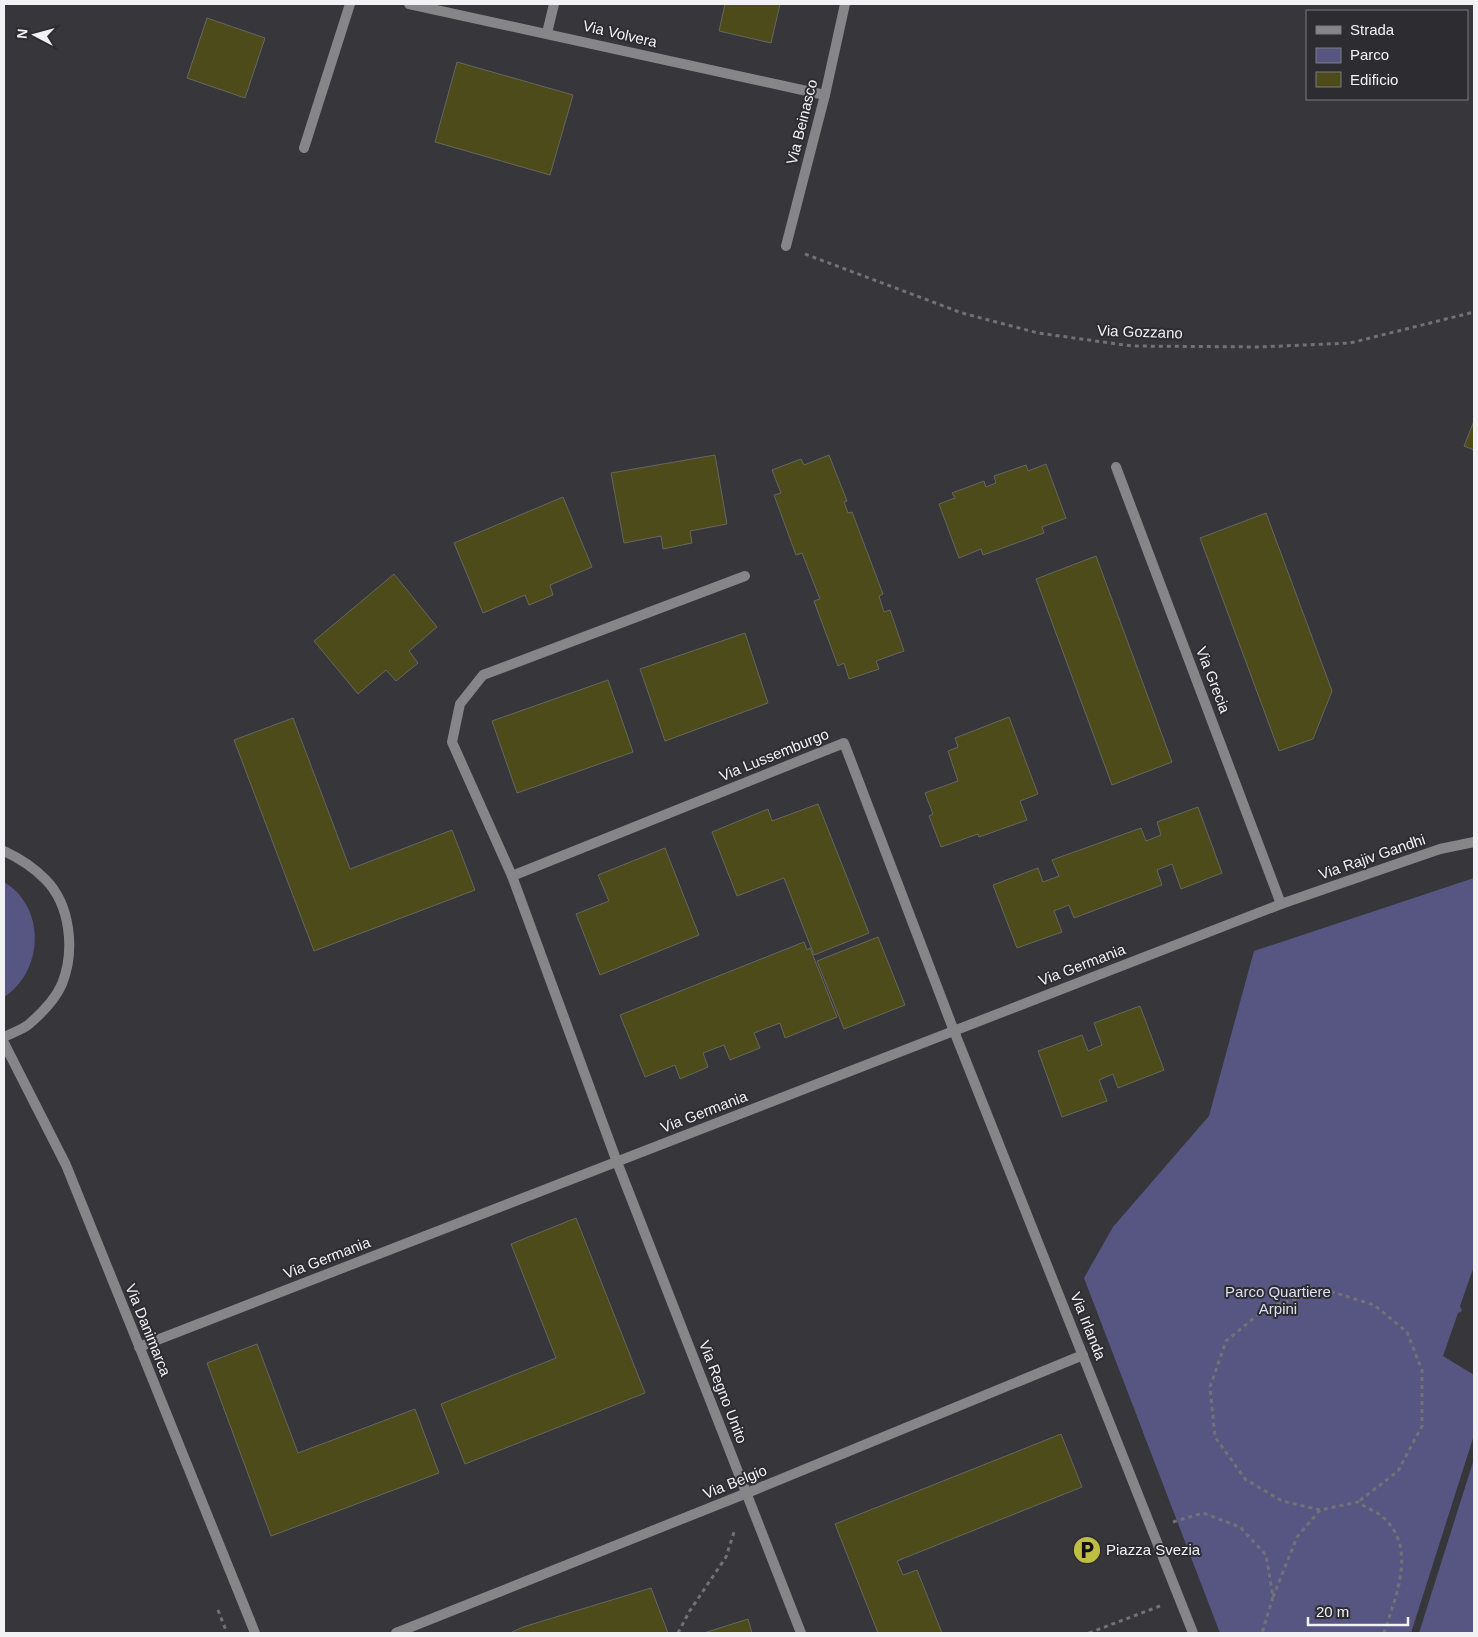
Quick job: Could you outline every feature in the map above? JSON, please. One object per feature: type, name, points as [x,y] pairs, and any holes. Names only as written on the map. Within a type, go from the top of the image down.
[{"type":"street","points":[[304,148],[350,4]]},
{"type":"street","name":"Via Volvera","points":[[409,4],[824,95]]},
{"type":"street","points":[[547,33],[554,4]]},
{"type":"street","name":"Via Beinasco","points":[[786,246],[845,4]]},
{"type":"street","name":"Via Grecia","points":[[1116,467],[1281,904]]},
{"type":"street","points":[[617,1162],[512,876],[452,742],[460,704],[483,675],[745,576]]},
{"type":"street","name":"Via Lussemburgo","points":[[512,876],[844,743],[954,1031]]},
{"type":"street","name":"Via Rajiv Gandhi","points":[[1281,904],[1440,849],[1474,842]]},
{"type":"street","points":[[4,851],[26,862],[47,880],[61,903],[69,930],[69,958],[61,984],[47,1008],[26,1026],[4,1037]]},
{"type":"street","name":"Via Germania","points":[[138,1347],[1281,904]]},
{"type":"street","name":"Via Irlanda","points":[[954,1031],[1193,1633]]},
{"type":"street","name":"Via Danimarca","points":[[4,1043],[66,1165],[255,1633]]},
{"type":"street","name":"Via Regno Unito","points":[[617,1162],[801,1633]]},
{"type":"street","name":"Via Belgio","points":[[396,1633],[747,1493],[1083,1355]]},
{"type":"path","name":"Via Gozzano","points":[[786,246],[962,313],[1038,333],[1132,346],[1259,347],[1350,343],[1474,312]]},
{"type":"path","points":[[1326,1290],[1374,1305],[1407,1332],[1422,1370],[1422,1426],[1398,1471],[1358,1502],[1320,1510],[1282,1501],[1245,1479],[1214,1437],[1210,1387],[1226,1341],[1266,1308],[1326,1290]]},
{"type":"path","points":[[678,1633],[689,1612],[726,1557],[747,1493]]},
{"type":"path","points":[[1358,1502],[1385,1519],[1401,1542],[1401,1578],[1384,1633]]},
{"type":"path","points":[[1262,1633],[1273,1597],[1297,1537],[1320,1510]]},
{"type":"path","points":[[1154,1532],[1171,1522],[1203,1513],[1240,1527],[1266,1555],[1273,1597]]},
{"type":"path","points":[[1089,1633],[1180,1598]]},
{"type":"path","points":[[218,1610],[227,1633]]},
{"type":"green space","name":"Parco Quartiere Arpini","points":[[1474,878],[1474,1266],[1460,1306],[1462,1311],[1458,1313],[1443,1356],[1474,1375],[1474,1435],[1411,1633],[1220,1633],[1084,1278],[1113,1227],[1209,1116],[1254,951]]},
{"type":"green space","points":[[4,882],[18,893],[27,907],[33,923],[35,939],[33,956],[27,972],[17,986],[4,997]]},
{"type":"green space","points":[[1474,1459],[1474,1633],[1419,1633]]},
{"type":"building","points":[[725,4],[780,4],[771,43],[719,31]]},
{"type":"building","points":[[207,18],[265,38],[245,98],[187,78]]},
{"type":"building","points":[[457,62],[573,95],[550,175],[435,142]]},
{"type":"building","points":[[1474,421],[1474,450],[1464,446]]},
{"type":"building","points":[[715,455],[727,524],[690,531],[692,543],[663,549],[661,536],[624,543],[611,473]]},
{"type":"building","points":[[829,455],[847,501],[844,502],[848,513],[852,512],[883,594],[879,596],[884,612],[890,610],[904,651],[876,661],[879,669],[849,679],[844,663],[838,666],[814,601],[820,599],[802,553],[796,555],[774,495],[781,493],[772,470],[801,459],[804,465]]},
{"type":"building","points":[[1046,464],[1066,518],[1042,527],[1044,533],[983,555],[981,549],[959,558],[939,504],[955,498],[952,493],[984,481],[986,487],[996,483],[994,476],[1026,465],[1028,471]]},
{"type":"building","points":[[563,497],[592,567],[550,585],[553,595],[529,605],[525,595],[483,613],[454,543]]},
{"type":"building","points":[[1266,513],[1332,691],[1313,739],[1279,751],[1200,538]]},
{"type":"building","points":[[1096,556],[1172,762],[1112,785],[1036,579]]},
{"type":"building","points":[[394,574],[437,627],[409,651],[418,663],[396,681],[386,670],[358,694],[314,641]]},
{"type":"building","points":[[745,633],[768,703],[665,741],[640,669]]},
{"type":"building","points":[[608,680],[633,752],[517,793],[492,721]]},
{"type":"building","points":[[1009,717],[1038,794],[1020,801],[1027,820],[979,837],[978,834],[941,847],[929,816],[933,814],[925,793],[958,781],[948,751],[958,747],[955,738]]},
{"type":"building","points":[[293,718],[350,869],[452,830],[475,890],[314,951],[234,740]]},
{"type":"building","points":[[818,804],[869,933],[814,955],[784,878],[737,896],[712,832],[768,809],[772,821]]},
{"type":"building","points":[[1198,807],[1222,873],[1181,889],[1172,864],[1157,870],[1162,885],[1074,918],[1069,905],[1054,911],[1062,932],[1017,948],[993,885],[1038,868],[1043,882],[1059,876],[1052,860],[1141,828],[1146,841],[1161,835],[1157,822]]},
{"type":"building","points":[[665,848],[699,935],[600,975],[576,914],[609,901],[598,875]]},
{"type":"building","points":[[878,937],[905,1005],[844,1029],[817,961]]},
{"type":"building","points":[[804,942],[807,950],[810,948],[837,1017],[785,1038],[780,1023],[754,1033],[760,1048],[730,1060],[724,1045],[703,1053],[708,1067],[680,1079],[675,1065],[645,1077],[620,1015]]},
{"type":"building","points":[[1140,1006],[1164,1070],[1118,1088],[1113,1074],[1099,1080],[1107,1101],[1062,1117],[1038,1051],[1082,1035],[1088,1051],[1102,1045],[1094,1023]]},
{"type":"building","points":[[576,1218],[645,1393],[465,1464],[441,1404],[556,1358],[511,1244]]},
{"type":"building","points":[[257,1344],[298,1453],[415,1409],[439,1473],[271,1536],[207,1363]]},
{"type":"building","points":[[1061,1434],[1082,1487],[897,1561],[903,1575],[917,1570],[942,1633],[878,1633],[835,1524]]},
{"type":"building","points":[[651,1588],[668,1633],[510,1633],[523,1627]]},
{"type":"building","points":[[748,1619],[752,1633],[704,1633]]},
{"type":"place","name":"Piazza Svezia","points":[[1087,1550]]}]
